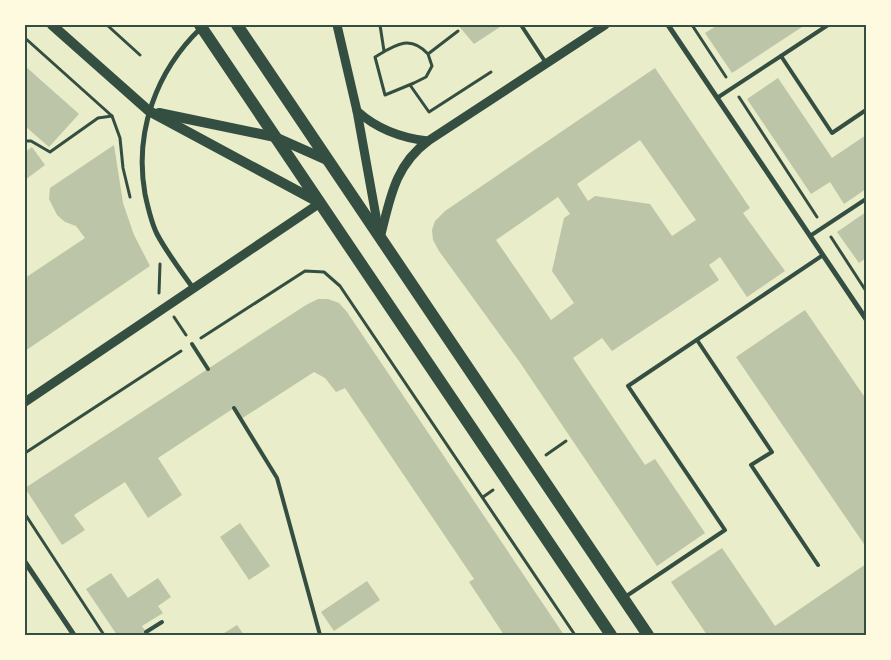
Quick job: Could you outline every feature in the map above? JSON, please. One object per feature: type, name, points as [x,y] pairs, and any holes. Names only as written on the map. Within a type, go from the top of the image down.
[{"type":"main road","points":[[52,25],[149,111],[320,203]]},
{"type":"main road","points":[[237,25],[648,635]]},
{"type":"main road","points":[[201,26],[611,635]]},
{"type":"main road","points":[[149,111],[275,136],[329,161]]},
{"type":"street","points":[[336,25],[357,111],[380,238]]},
{"type":"street","points":[[380,238],[394,186],[401,170],[410,157],[428,141],[605,25]]},
{"type":"street","points":[[668,25],[866,319]]},
{"type":"street","points":[[193,288],[157,234],[148,210],[143,184],[142,158],[149,111],[160,84],[172,63],[201,26]]},
{"type":"street","points":[[357,111],[372,123],[390,132],[408,138],[428,141]]},
{"type":"street","points":[[25,402],[320,203]]},
{"type":"street","points":[[25,562],[74,635]]},
{"type":"lane","points":[[521,25],[546,63]]},
{"type":"lane","points":[[717,98],[828,25]]},
{"type":"lane","points":[[781,56],[832,133],[866,110]]},
{"type":"lane","points":[[810,236],[866,198]]},
{"type":"lane","points":[[623,598],[725,530],[628,386],[823,255]]},
{"type":"lane","points":[[697,340],[772,452],[751,466],[818,565]]},
{"type":"lane","points":[[192,344],[208,369]]},
{"type":"lane","points":[[234,408],[277,478],[320,635]]},
{"type":"lane","points":[[146,632],[162,622]]},
{"type":"path","points":[[106,25],[140,55]]},
{"type":"path","points":[[380,25],[384,51]]},
{"type":"path","points":[[692,25],[866,291]]},
{"type":"path","points":[[428,54],[458,31]]},
{"type":"path","points":[[25,38],[112,116],[120,138],[123,168],[131,199]]},
{"type":"path","points":[[410,41],[421,46],[428,54],[432,66],[426,77],[385,95],[375,56],[394,46],[410,41]]},
{"type":"path","points":[[410,85],[429,112],[491,72]]},
{"type":"path","points":[[25,142],[31,141],[50,152],[98,118],[112,116]]},
{"type":"path","points":[[157,257],[160,265],[159,294],[192,344]]},
{"type":"path","points":[[25,453],[305,270],[324,272],[340,286],[575,635]]},
{"type":"path","points":[[25,514],[104,635]]},
{"type":"building","points":[[458,25],[503,25],[474,44]]},
{"type":"building","points":[[718,25],[805,25],[732,73],[705,33]]},
{"type":"building","points":[[25,66],[79,114],[49,147],[25,126]]},
{"type":"building","points":[[655,68],[750,208],[743,213],[785,271],[747,297],[720,257],[709,265],[719,280],[612,351],[602,338],[573,358],[645,465],[655,459],[705,533],[657,566],[519,361],[439,251],[433,240],[432,230],[435,221],[445,211]],"holes":[[[640,140],[696,220],[672,236],[650,204],[595,196],[588,201],[577,184]],[[558,197],[570,214],[564,218],[552,271],[574,303],[551,320],[496,240]]]},
{"type":"building","points":[[778,78],[832,158],[866,135],[866,189],[844,204],[830,182],[811,194],[747,99]]},
{"type":"building","points":[[114,145],[123,203],[134,235],[150,266],[25,351],[25,278],[85,238],[76,226],[65,222],[57,215],[49,199],[50,188]]},
{"type":"building","points":[[32,147],[45,165],[25,180],[25,152]]},
{"type":"building","points":[[866,212],[866,258],[859,263],[837,232]]},
{"type":"building","points":[[318,299],[328,299],[339,303],[347,312],[564,635],[504,635],[469,582],[474,579],[345,388],[336,392],[325,378],[314,372],[241,419],[234,408],[158,458],[182,495],[148,518],[125,482],[74,515],[85,530],[62,545],[25,488]]},
{"type":"building","points":[[805,310],[866,399],[866,547],[736,357]]},
{"type":"building","points":[[240,523],[270,566],[249,580],[220,537]]},
{"type":"building","points":[[722,548],[775,626],[866,564],[866,635],[707,635],[671,582]]},
{"type":"building","points":[[111,573],[128,598],[158,578],[171,597],[158,606],[163,613],[142,626],[148,635],[117,635],[86,589]]},
{"type":"building","points":[[367,581],[380,600],[334,631],[321,612]]},
{"type":"building","points":[[237,625],[244,635],[221,635]]}]
